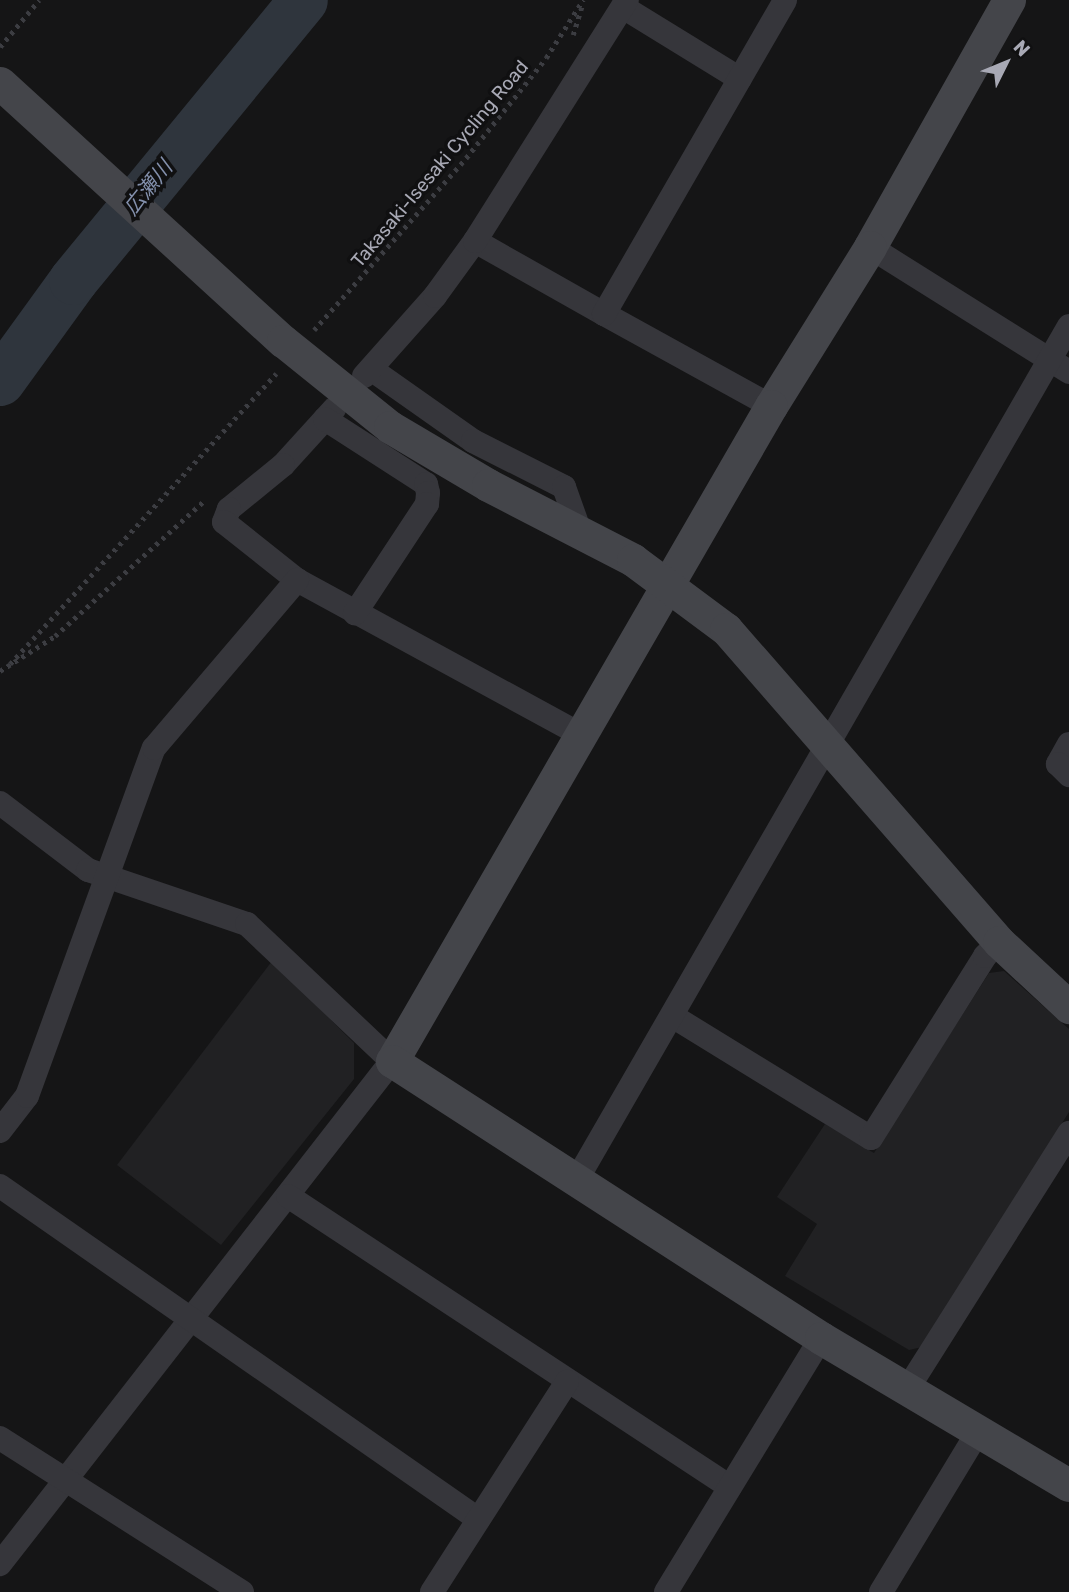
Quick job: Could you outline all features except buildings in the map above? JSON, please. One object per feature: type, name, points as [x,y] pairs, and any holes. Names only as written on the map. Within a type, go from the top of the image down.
[{"type":"street","points":[[604,314],[785,0]]},
{"type":"street","points":[[0,1564],[392,1061],[583,736],[771,406],[870,247],[1009,0]]},
{"type":"street","points":[[580,532],[564,487],[473,441],[367,373],[435,296],[475,241],[625,3],[740,79]]},
{"type":"street","points":[[0,83],[290,350],[400,434],[580,532],[669,585],[759,662],[999,942],[1069,1007]]},
{"type":"street","points":[[475,241],[771,406]]},
{"type":"street","points":[[870,247],[1059,365]]},
{"type":"street","points":[[576,1181],[674,1017],[828,745],[1059,365],[1069,326]]},
{"type":"street","points":[[355,613],[427,504],[428,493],[426,484],[330,414],[225,517],[232,531],[296,580],[355,613],[583,736]]},
{"type":"street","points":[[0,1131],[27,1096],[154,748],[296,580]]},
{"type":"street","points":[[1069,744],[1058,764],[1069,775]]},
{"type":"street","points":[[0,803],[107,879],[247,924],[392,1061],[821,1338],[1069,1485]]},
{"type":"street","points":[[674,1017],[871,1138],[985,957],[999,942]]},
{"type":"street","points":[[908,1388],[1069,1133]]},
{"type":"street","points":[[0,1186],[478,1519]]},
{"type":"street","points":[[288,1196],[730,1487]]},
{"type":"street","points":[[666,1592],[821,1338]]},
{"type":"street","points":[[432,1592],[567,1382]]},
{"type":"street","points":[[881,1592],[978,1432]]},
{"type":"street","points":[[0,1438],[242,1592]]},
{"type":"path","points":[[0,47],[39,0]]},
{"type":"path","name":"Takasaki-Isesaki Cycling Road","points":[[10,664],[290,350],[466,158],[546,58],[583,0]]},
{"type":"path","name":"Takasaki-Isesaki Cycling Road","points":[[0,671],[55,636],[210,496]]},
{"type":"shaded area","points":[[272,961],[354,1043],[354,1079],[221,1245],[117,1165]]},
{"type":"shaded area","points":[[1004,971],[1069,1029],[1069,1112],[922,1347],[909,1350],[785,1276],[817,1224],[777,1197],[825,1124],[874,1153],[989,973]]},
{"type":"waterway","name":"広瀬川","points":[[0,381],[73,280],[303,0]]}]
